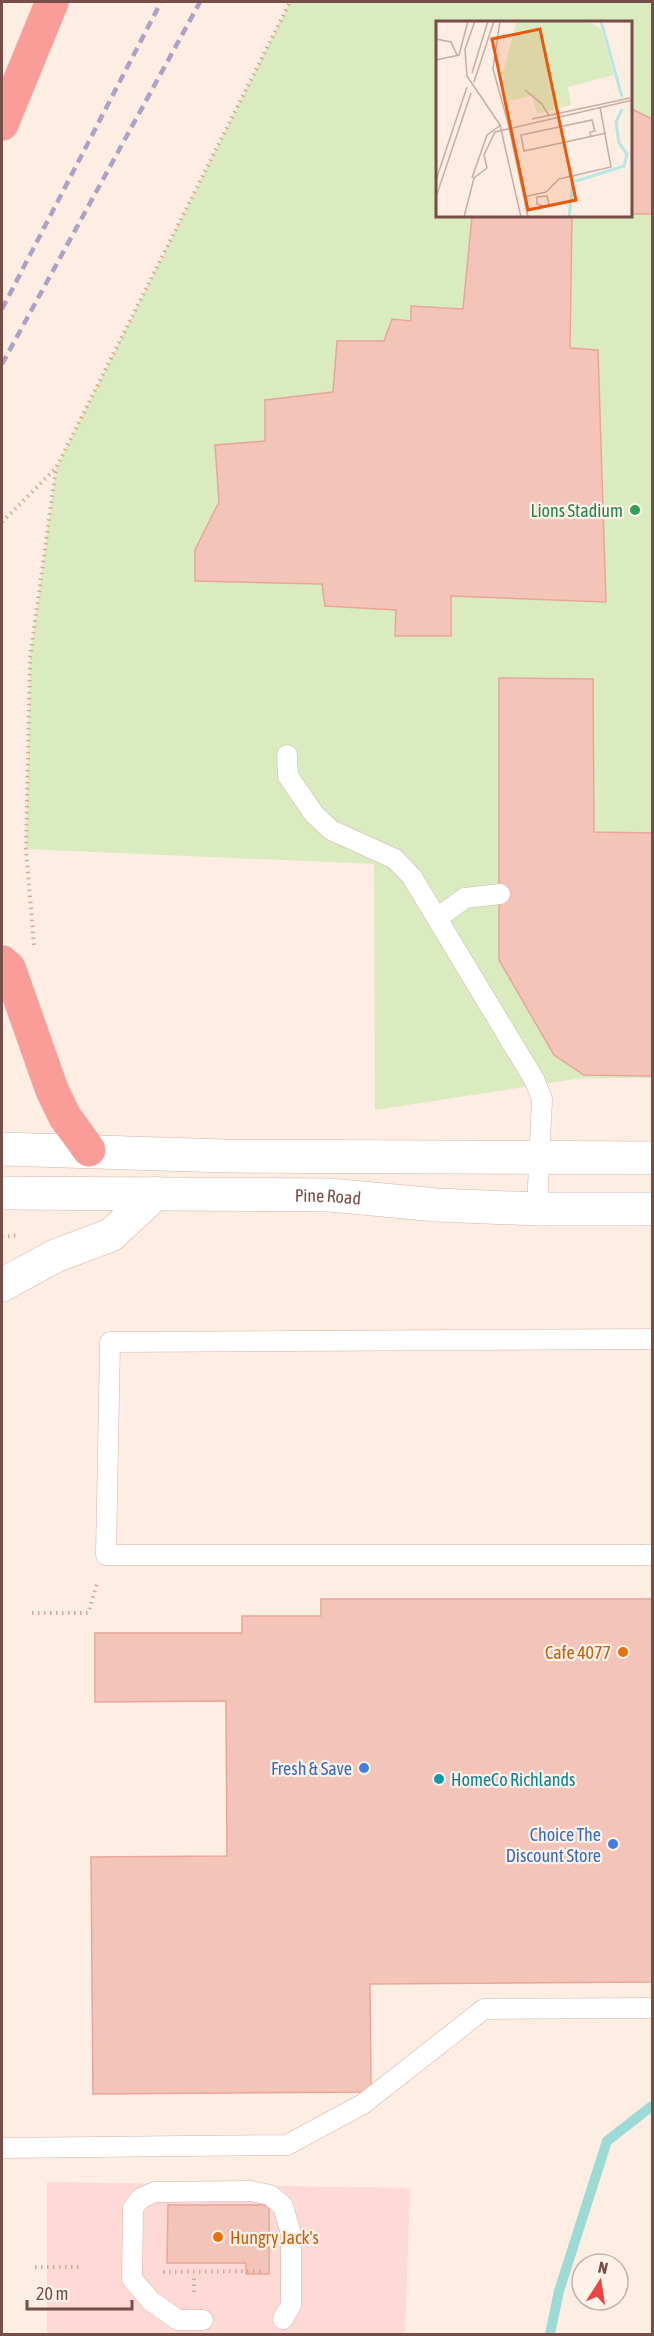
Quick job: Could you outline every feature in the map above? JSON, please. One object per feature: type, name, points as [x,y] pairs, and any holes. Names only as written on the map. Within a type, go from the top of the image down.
[{"type":"highway","points":[[2,124],[52,2]]},
{"type":"highway","points":[[2,962],[9,968],[52,1090],[65,1117],[89,1150]]},
{"type":"street","points":[[2,1149],[225,1156],[652,1158]]},
{"type":"street","name":"Pine Road","points":[[16,1192],[330,1195],[437,1205],[537,1209],[652,1209]]},
{"type":"street","points":[[2,1285],[16,1275],[80,1244],[111,1235],[156,1193]]},
{"type":"lane","points":[[286,755],[288,776],[314,814],[331,830],[395,859],[411,877],[536,1082],[542,1099],[537,1209]]},
{"type":"lane","points":[[437,918],[465,898],[500,894]]},
{"type":"lane","points":[[652,1339],[110,1342],[106,1555],[652,1555]]},
{"type":"lane","points":[[2,2148],[287,2145],[363,2104],[484,2009],[652,2008]]},
{"type":"lane","points":[[203,2320],[177,2320],[151,2301],[132,2279],[134,2208],[141,2198],[155,2192],[251,2191],[270,2195],[283,2206],[291,2234],[291,2305],[283,2319]]},
{"type":"path","points":[[2,522],[56,468],[290,2]]},
{"type":"path","points":[[35,952],[26,849],[30,658],[56,468]]},
{"type":"path","points":[[2,1238],[33,1233],[16,1192]]},
{"type":"path","points":[[32,1613],[88,1613]]},
{"type":"path","points":[[35,2267],[81,2267]]},
{"type":"path","points":[[160,2272],[271,2271]]},
{"type":"shaded area","points":[[47,2182],[410,2188],[405,2334],[47,2334]]},
{"type":"green space","points":[[290,2],[652,2],[652,1078],[582,1078],[375,1110],[374,864],[26,849],[30,658],[56,468]]},
{"type":"building","points":[[633,110],[652,119],[652,214],[633,214]]},
{"type":"building","points":[[472,218],[572,218],[570,348],[598,350],[606,602],[451,596],[451,636],[395,636],[396,610],[325,606],[322,584],[195,581],[195,550],[219,502],[215,445],[265,441],[265,400],[333,392],[337,341],[384,341],[392,319],[411,321],[411,306],[463,309]]},
{"type":"building","points":[[499,678],[593,679],[594,832],[652,833],[652,1076],[584,1075],[554,1055],[499,960]]},
{"type":"building","name":"HomeCo Richlands","points":[[321,1599],[652,1599],[652,1982],[370,1984],[371,2092],[93,2094],[91,1857],[227,1856],[226,1701],[95,1702],[95,1633],[242,1633],[242,1616],[321,1616]]},
{"type":"building","points":[[168,2205],[269,2205],[269,2274],[246,2274],[246,2263],[167,2263]]},
{"type":"waterway","points":[[550,2334],[559,2291],[607,2141],[652,2106]]},
{"type":"railway","points":[[2,309],[161,2]]},
{"type":"railway","points":[[2,364],[200,2]]},
{"type":"place","name":"Lions Stadium","points":[[635,510]]},
{"type":"place","name":"Cafe 4077","points":[[623,1652]]},
{"type":"place","name":"Fresh & Save","points":[[364,1768]]},
{"type":"place","name":"HomeCo Richlands","points":[[439,1779]]},
{"type":"place","name":"Choice The Discount Store","points":[[613,1844]]},
{"type":"place","name":"Hungry Jack's","points":[[218,2237]]}]
